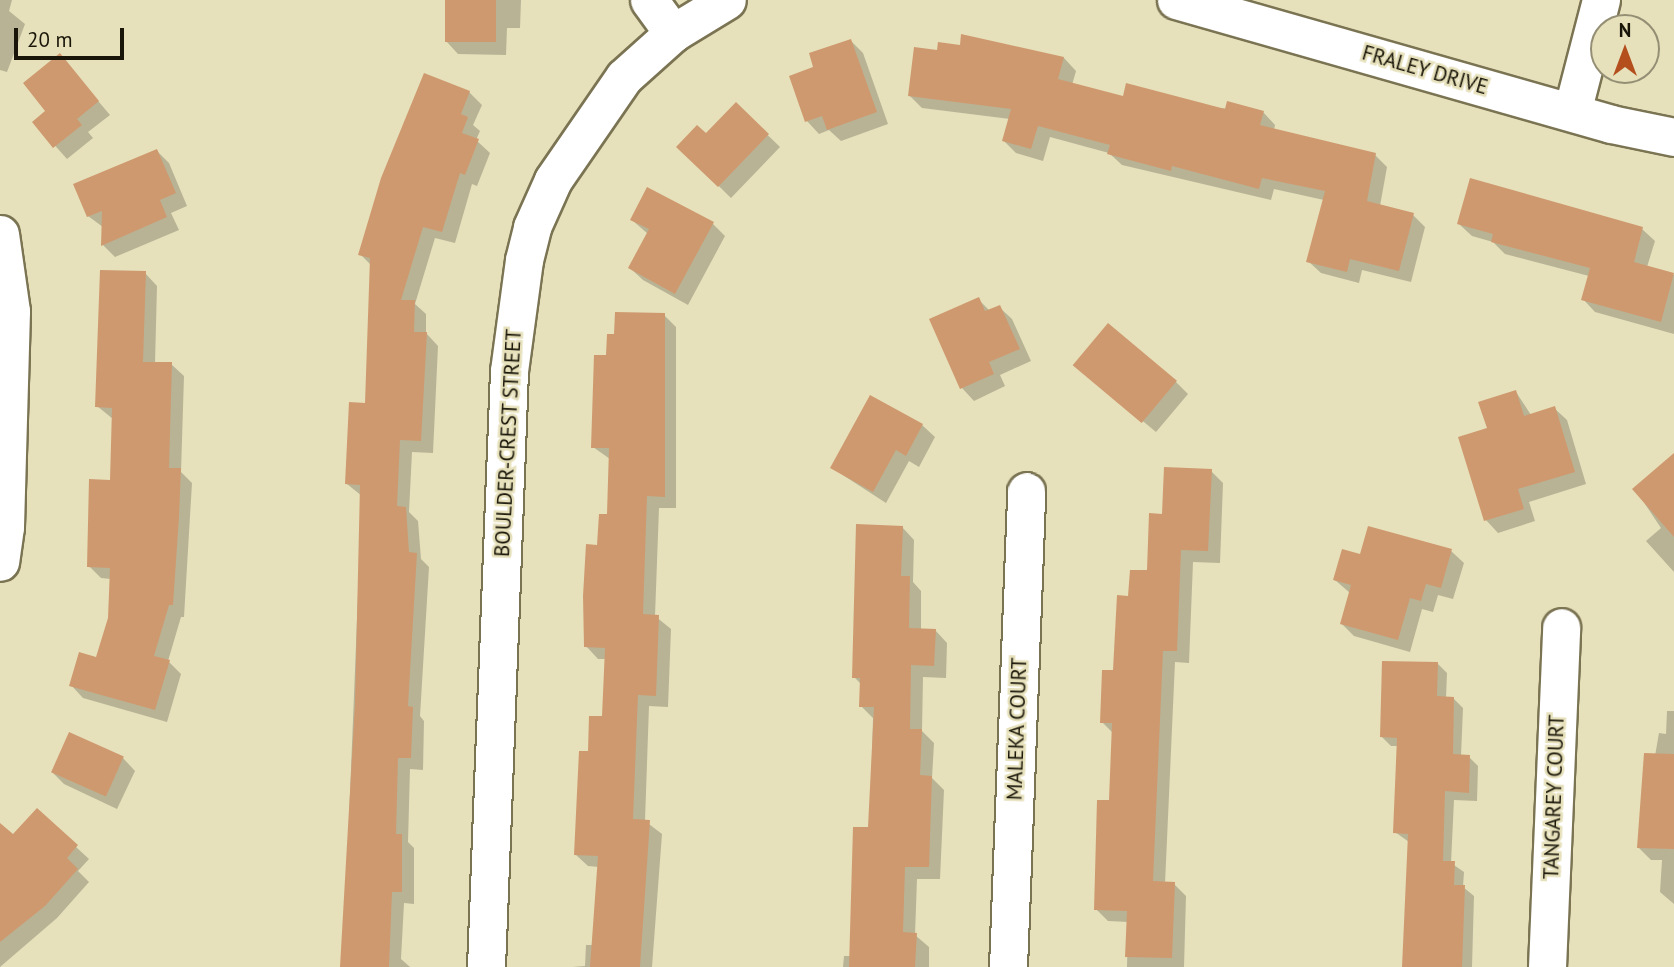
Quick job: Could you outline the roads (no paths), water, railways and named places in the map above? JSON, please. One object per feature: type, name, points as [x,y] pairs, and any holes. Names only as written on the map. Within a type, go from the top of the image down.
[{"type":"street","points":[[649,0],[673,33]]},
{"type":"street","name":"BOULDER-CREST STREET","points":[[486,967],[509,372],[524,260],[532,227],[553,180],[582,132],[624,77],[673,33],[727,0]]},
{"type":"street","name":"FRALEY DRIVE","points":[[1176,0],[1572,112],[1674,137]]},
{"type":"street","points":[[1572,112],[1601,0]]},
{"type":"street","points":[[0,234],[11,311],[5,527],[0,562]]},
{"type":"street","name":"MALEKA COURT","points":[[1008,967],[1026,491]]},
{"type":"street","name":"TANGAREY COURT","points":[[1547,967],[1560,627]]}]
